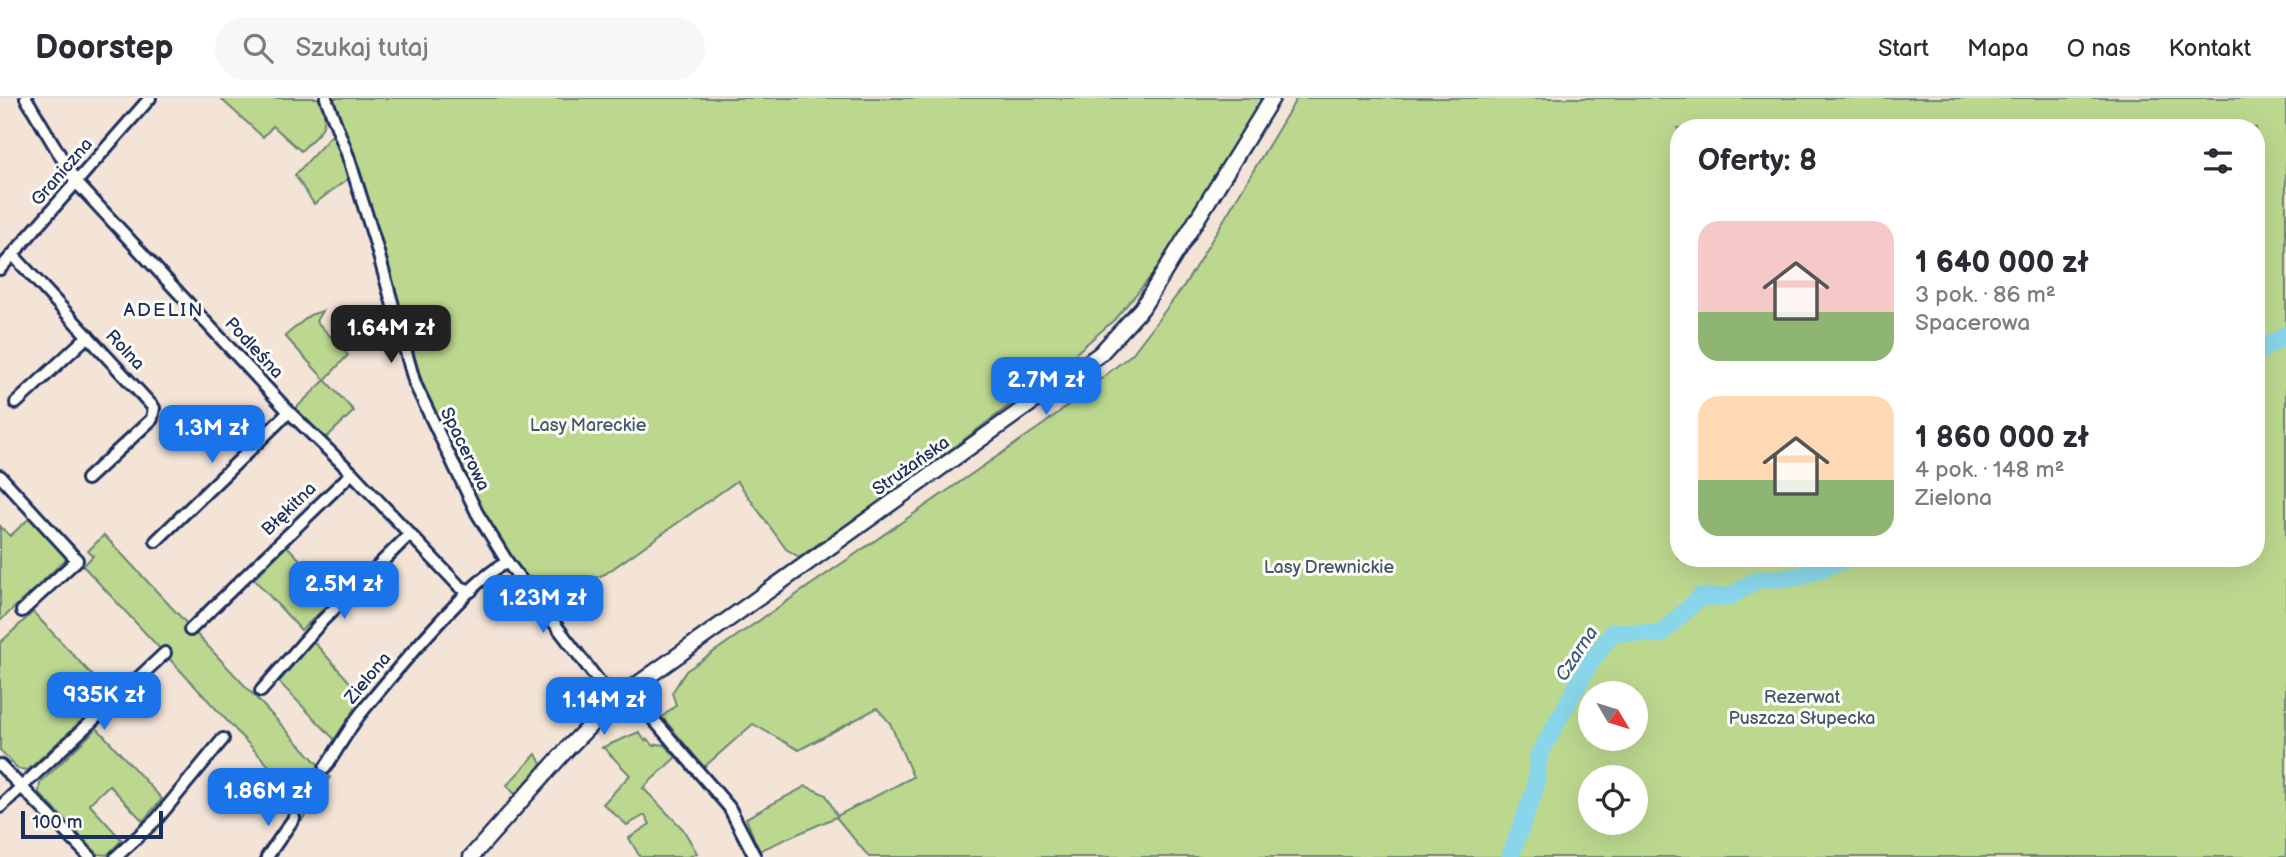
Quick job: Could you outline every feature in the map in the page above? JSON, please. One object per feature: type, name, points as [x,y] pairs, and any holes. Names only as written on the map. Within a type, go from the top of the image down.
[{"type":"main road","name":"Strużańska","points":[[471,857],[568,748],[614,701],[1100,354],[1148,298],[1272,98]]},
{"type":"street","name":"Podleśna","points":[[26,98],[76,182],[289,412],[352,473],[460,587],[471,591]]},
{"type":"street","name":"Graniczna","points":[[0,270],[150,98]]},
{"type":"street","name":"Spacerowa","points":[[326,98],[374,238],[405,358],[415,384],[477,513],[508,563],[614,701]]},
{"type":"street","name":"Rolna","points":[[13,255],[151,404],[155,412],[152,419],[87,479]]},
{"type":"street","name":"Rolna","points":[[16,403],[88,336]]},
{"type":"street","points":[[156,541],[289,412]]},
{"type":"street","name":"Błękitna","points":[[190,630],[352,473]]},
{"type":"street","points":[[0,476],[77,560],[22,611]]},
{"type":"street","points":[[261,691],[323,620],[410,534]]},
{"type":"street","name":"Zielona","points":[[325,768],[359,715],[471,591],[499,565],[508,563]]},
{"type":"street","points":[[0,807],[165,653]]},
{"type":"street","points":[[628,690],[729,807],[755,857]]},
{"type":"street","points":[[116,857],[157,819],[223,739]]},
{"type":"street","points":[[0,765],[90,857]]},
{"type":"street","points":[[267,857],[294,818]]},
{"type":"green space","points":[[220,98],[320,98],[324,122],[319,133],[301,151],[273,126],[263,137]]},
{"type":"green space","name":"Lasy Mareckie","points":[[330,98],[1261,98],[1252,130],[1160,266],[1114,320],[1060,367],[908,482],[799,557],[786,549],[737,481],[605,574],[543,598],[492,530],[434,416],[395,301],[379,234]]},
{"type":"green space","name":"Lasy Drewnickie","points":[[1297,98],[2286,98],[2286,857],[869,857],[836,817],[759,851],[746,818],[806,786],[826,795],[837,816],[913,777],[890,723],[877,708],[799,750],[753,724],[704,767],[662,717],[676,705],[672,693],[686,671],[1044,424],[1132,354],[1184,286]]},
{"type":"green space","points":[[331,136],[335,137],[349,178],[314,204],[295,175]]},
{"type":"green space","points":[[322,311],[316,321],[348,355],[325,380],[285,336],[310,315]]},
{"type":"green space","points":[[325,380],[354,411],[325,439],[295,409]]},
{"type":"green space","points":[[32,516],[66,552],[66,559],[0,621],[0,526],[10,536]]},
{"type":"green space","points":[[104,535],[330,777],[302,820],[290,809],[298,797],[83,566],[93,556],[88,551]]},
{"type":"green space","points":[[287,546],[336,598],[301,630],[254,579]]},
{"type":"green space","points":[[33,612],[110,694],[28,770],[18,769],[0,750],[0,643]]},
{"type":"green space","points":[[313,641],[364,698],[335,740],[279,682]]},
{"type":"green space","points":[[97,728],[162,799],[143,821],[109,785],[89,804],[122,840],[107,855],[98,854],[39,793],[40,783]]},
{"type":"green space","points":[[639,732],[645,741],[647,739],[654,746],[665,745],[676,757],[643,788],[683,829],[697,853],[689,857],[640,857],[629,838],[650,824],[645,815],[627,825],[603,804],[630,775],[601,748]]},
{"type":"green space","points":[[536,754],[541,764],[537,775],[516,796],[507,785]]},
{"type":"waterway","name":"Czarna","points":[[2265,348],[2286,335]]},
{"type":"waterway","name":"Czarna","points":[[1510,857],[1535,789],[1539,755],[1588,666],[1613,632],[1661,634],[1700,597],[1729,597],[1757,580],[1799,577],[1825,567]]},
{"type":"district","name":"ADELIN","points":[[164,310]]},
{"type":"park label","name":"Rezerwat Puszcza Słupecka","points":[[1802,707]]}]
